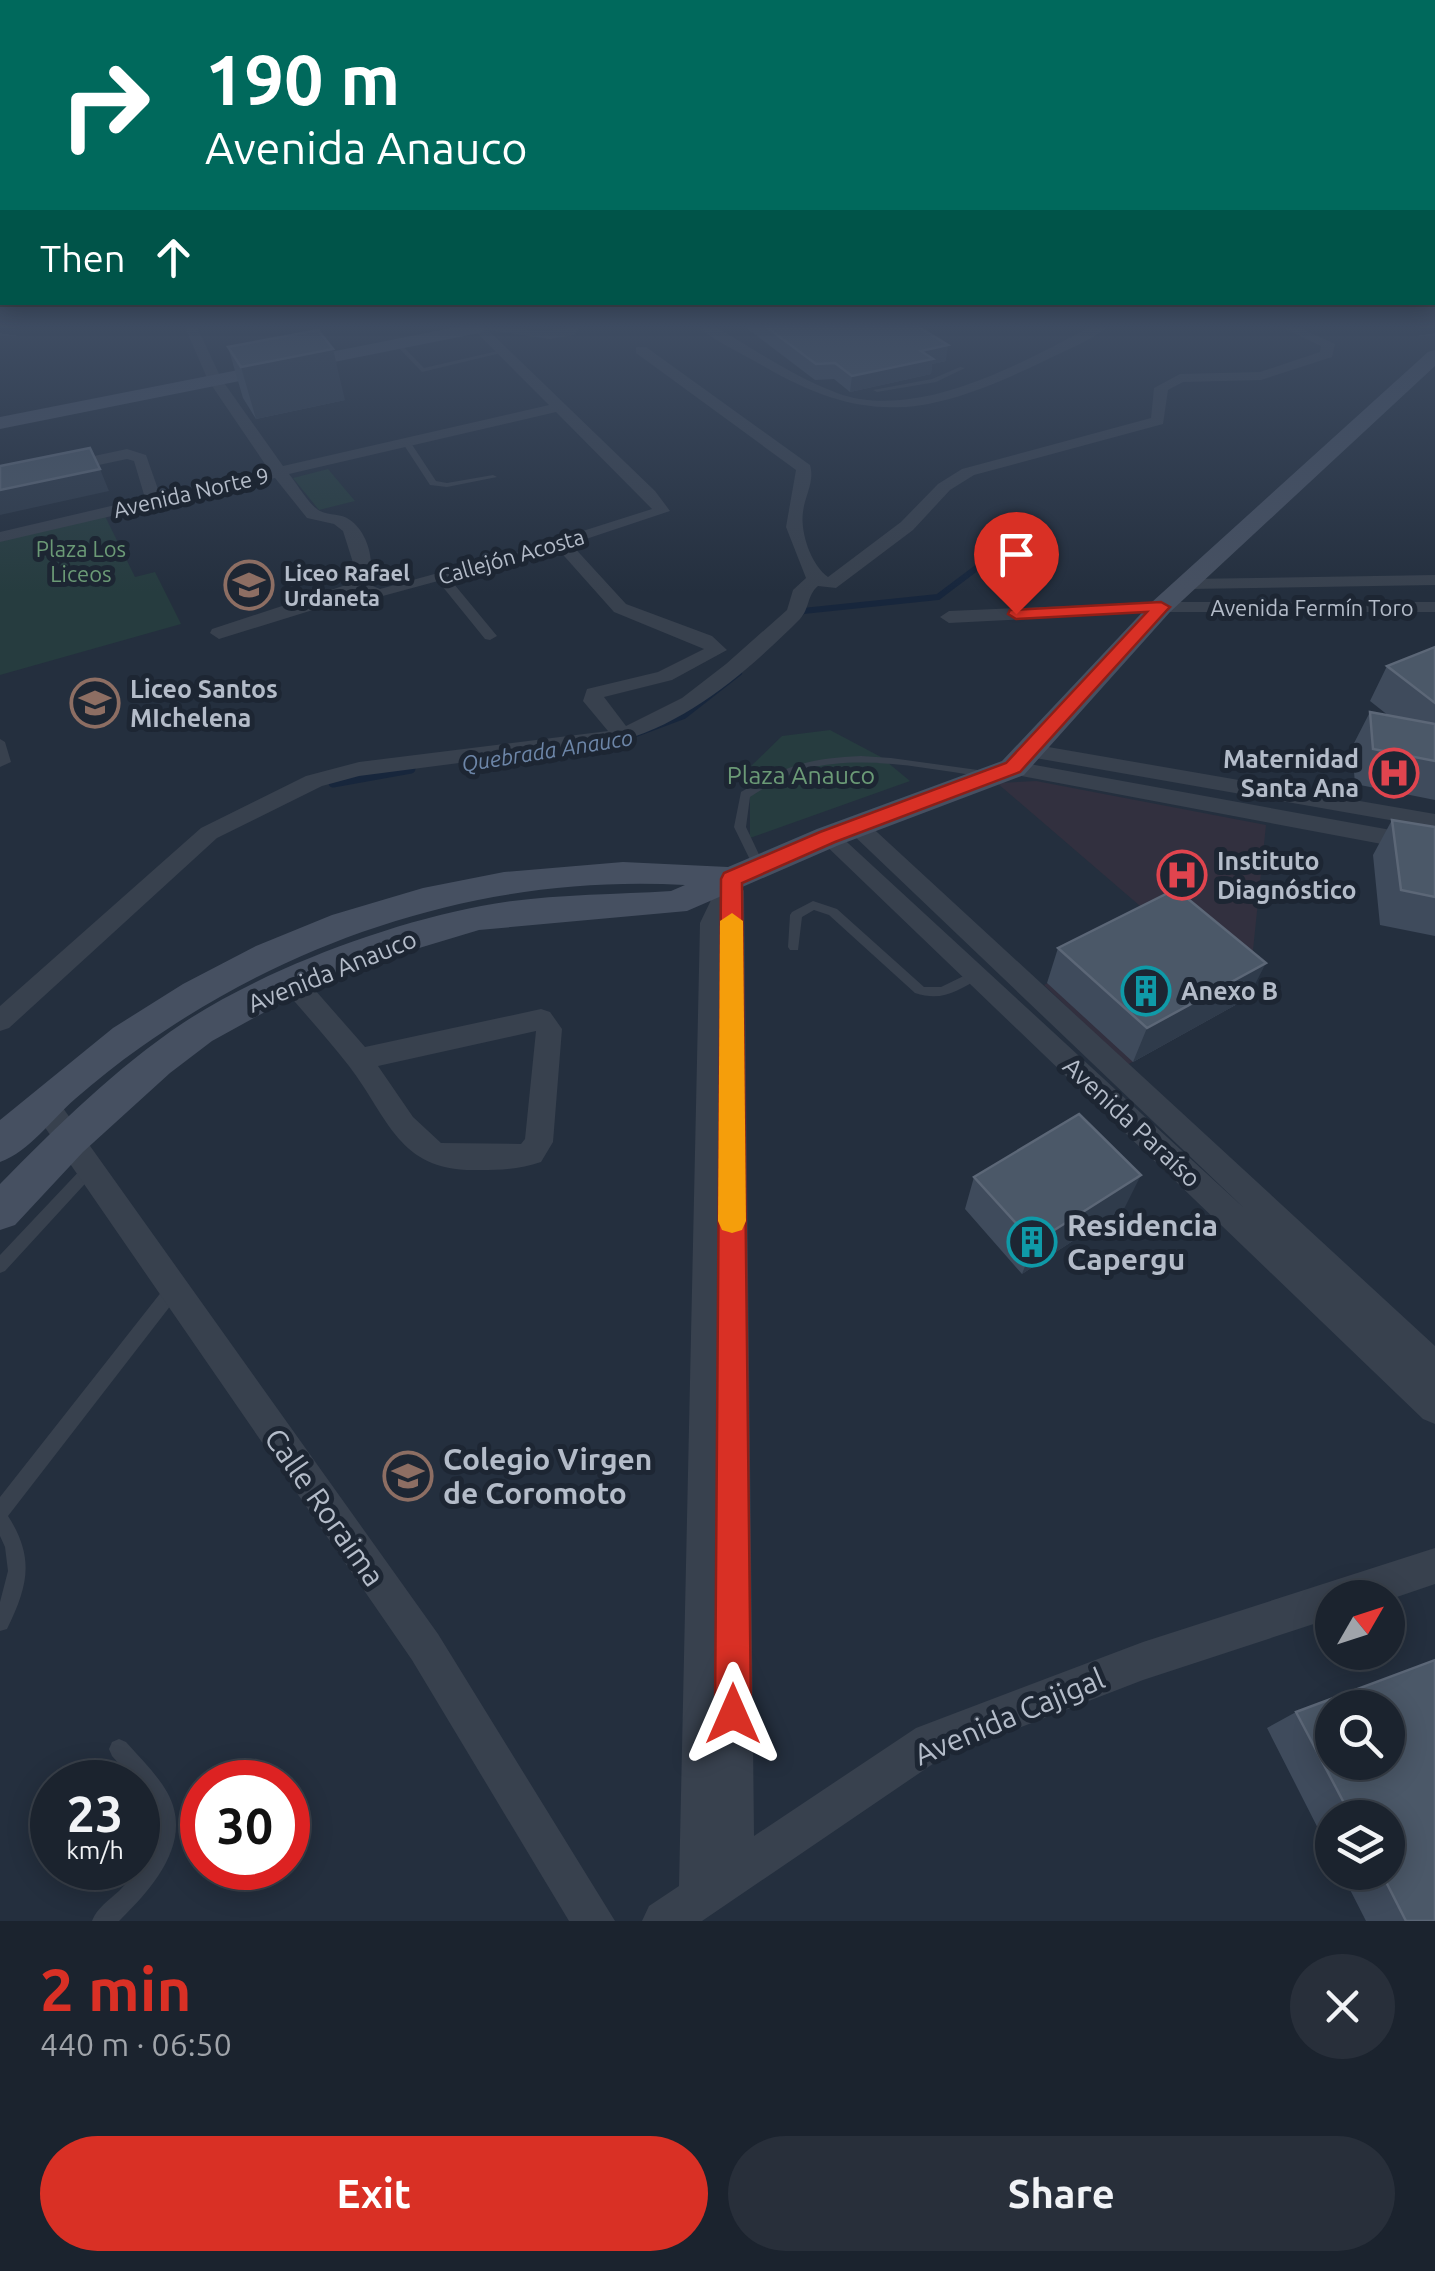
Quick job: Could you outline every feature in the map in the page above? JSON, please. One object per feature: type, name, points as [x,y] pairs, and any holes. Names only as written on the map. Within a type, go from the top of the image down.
[{"type":"main road","points":[[0,419],[31,413]]},
{"type":"main road","points":[[1013,764],[1161,607],[1373,413]]},
{"type":"main road","name":"Avenida Anauco","points":[[0,1212],[79,1155],[199,1031],[292,981],[365,951],[479,918],[540,910],[675,903],[1013,764]]},
{"type":"main road","name":"Avenida Anauco","points":[[0,1145],[43,1102],[171,1005],[230,972],[351,921],[472,887],[537,877],[679,870],[745,873]]},
{"type":"street","points":[[218,633],[314,605],[362,586],[364,569],[351,529],[340,520],[313,514],[238,413]]},
{"type":"street","name":"Avenida Norte 9","points":[[0,537],[534,413]]},
{"type":"street","name":"Callejón Acosta","points":[[362,586],[380,593],[662,511],[565,413]]},
{"type":"street","points":[[728,413],[804,468],[806,483],[795,508],[794,530],[816,579],[830,584],[907,526],[944,487],[968,472],[1158,421],[1159,413]]},
{"type":"street","points":[[0,481],[127,454],[141,458],[154,500]]},
{"type":"street","points":[[561,543],[620,608],[705,640],[717,650],[665,676],[594,693],[592,701],[623,735]]},
{"type":"street","points":[[441,576],[490,636]]},
{"type":"street","points":[[0,1021],[209,833],[314,781],[359,768],[623,735],[662,720],[702,694],[796,612],[802,590],[816,579]]},
{"type":"street","name":"Avenida Fermín Toro","points":[[1187,584],[1435,580]]},
{"type":"street","name":"Avenida Fermín Toro","points":[[949,617],[1161,607],[1435,606]]},
{"type":"street","points":[[1013,764],[1435,821]]},
{"type":"street","points":[[1013,764],[1435,846]]},
{"type":"street","name":"Avenida Paraíso","points":[[842,832],[976,974],[1435,1408]]},
{"type":"street","name":"Avenida Paraíso","points":[[842,832],[1435,1368]]},
{"type":"street","points":[[716,1883],[720,1244],[712,923],[745,873]]},
{"type":"street","points":[[292,981],[359,1059],[413,1135],[433,1153],[448,1157],[521,1156],[531,1153],[539,1142],[549,1029],[541,1020],[359,1059]]},
{"type":"street","name":"Calle Roraima","points":[[43,1102],[425,1647],[592,1921]]},
{"type":"street","name":"Avenida Cajigal","points":[[1391,1580],[1435,1566]]},
{"type":"street","name":"Avenida Cajigal","points":[[664,1921],[930,1742],[1143,1661],[1315,1605]]},
{"type":"lane","points":[[406,442],[433,483],[448,485],[493,477]]},
{"type":"lane","points":[[0,742],[6,762],[0,764]]},
{"type":"lane","points":[[745,873],[740,827],[744,794],[770,776],[812,762],[846,757],[1013,764]]},
{"type":"lane","points":[[794,947],[796,914],[814,905],[834,912],[920,990],[940,994],[976,974]]},
{"type":"lane","points":[[0,1266],[79,1155]]},
{"type":"lane","points":[[0,1511],[172,1291]]},
{"type":"lane","points":[[0,1520],[18,1554],[20,1580],[0,1622]]},
{"type":"lane","points":[[103,1921],[151,1870],[162,1847],[166,1824],[162,1803],[118,1749]]},
{"type":"shaded area","name":"Instituto Diagnóstico","points":[[1036,781],[1266,825],[1248,998],[1127,1065],[1044,985],[1161,924],[997,783]]},
{"type":"green space","points":[[328,469],[355,501],[319,510],[293,478]]},
{"type":"green space","name":"Plaza Los Liceos","points":[[103,512],[135,577],[155,572],[181,624],[0,675],[0,537]]},
{"type":"green space","name":"Plaza Anauco","points":[[830,730],[881,757],[910,781],[750,838],[750,767],[782,736]]},
{"type":"building","points":[[90,448],[100,469],[0,490],[0,466]]},
{"type":"building","points":[[1435,647],[1435,703],[1387,666]]},
{"type":"building","points":[[1370,712],[1435,724],[1435,761],[1373,749]]},
{"type":"building","points":[[1392,820],[1435,827],[1435,897],[1401,890]]},
{"type":"building","points":[[1176,889],[1266,963],[1147,1028],[1058,948]]},
{"type":"building","points":[[1079,1114],[1141,1175],[1034,1243],[974,1177]]},
{"type":"building","points":[[1435,1660],[1435,1921],[1406,1921],[1390,1890],[1405,1890],[1405,1800],[1342,1800],[1332,1780],[1405,1780],[1405,1690],[1355,1690]]},
{"type":"building","points":[[1315,1705],[1315,1748],[1296,1712]]},
{"type":"waterway","name":"Quebrada Anauco","points":[[797,617],[803,611],[938,597],[1011,542]]},
{"type":"waterway","name":"Quebrada Anauco","points":[[620,740],[684,716],[739,673]]},
{"type":"waterway","name":"Quebrada Anauco","points":[[333,783],[411,769]]},
{"type":"slow traffic","points":[[732,921],[732,1221]]},
{"type":"place","name":"Liceo Rafael Urdaneta","points":[[249,585]]},
{"type":"place","name":"Liceo Santos MIchelena","points":[[95,703]]},
{"type":"place","name":"Maternidad Santa Ana","points":[[1394,773]]},
{"type":"place","name":"Instituto Diagnóstico","points":[[1182,875]]},
{"type":"place","name":"Anexo B","points":[[1146,991]]},
{"type":"place","name":"Residencia Capergu","points":[[1032,1242]]},
{"type":"place","name":"Colegio Virgen de Coromoto","points":[[408,1476]]},
{"type":"route","points":[[733,1714],[732,879],[828,837],[1013,768],[1161,607],[1016,614]]}]
